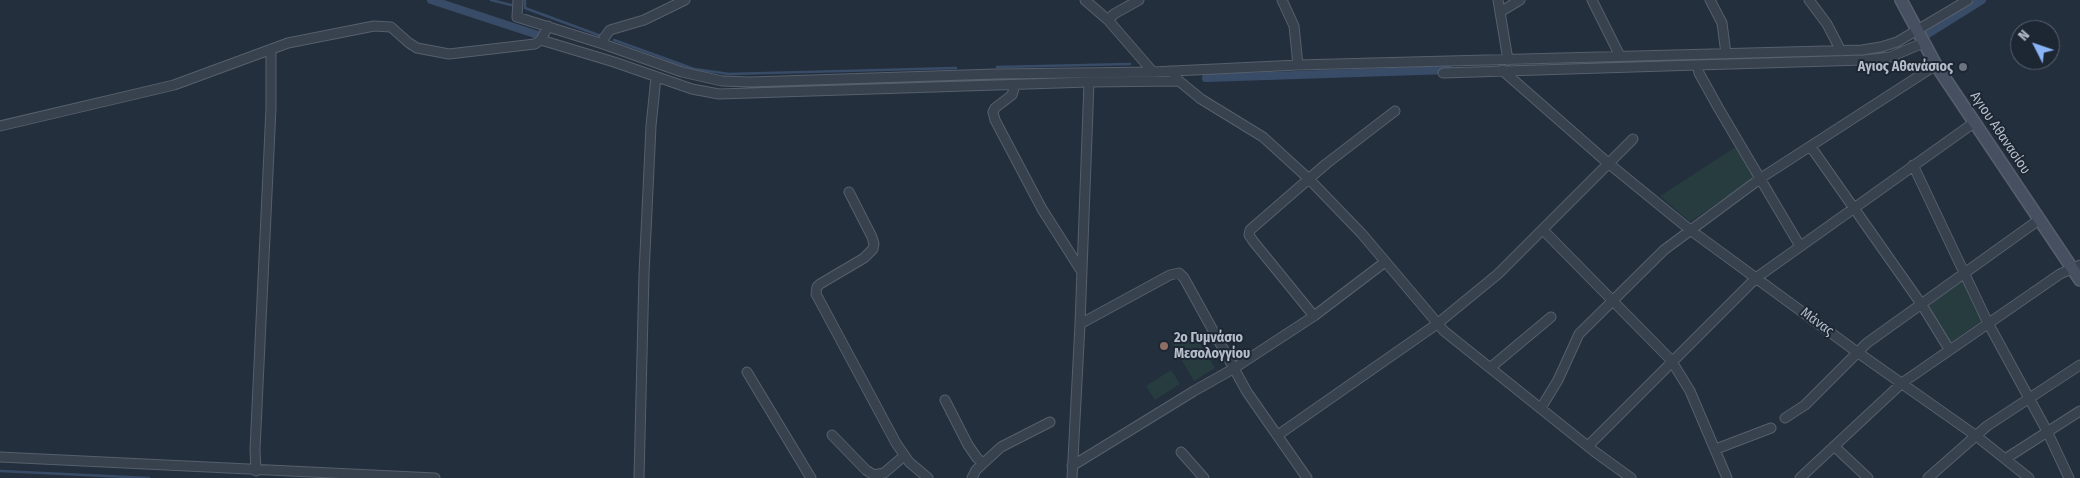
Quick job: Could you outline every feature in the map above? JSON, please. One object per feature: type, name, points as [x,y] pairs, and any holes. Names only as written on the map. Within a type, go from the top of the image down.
[{"type":"main road","name":"Αγιου Αθανασίου","points":[[1901,0],[1936,65],[2040,219],[2076,267],[2080,280]]},
{"type":"street","points":[[518,0],[517,17],[696,76],[737,82],[1153,72],[1298,65],[1841,51],[1881,47],[1897,42],[1968,0]]},
{"type":"street","points":[[603,44],[604,38],[610,30],[644,20],[685,0]]},
{"type":"street","points":[[1085,0],[1108,20],[1153,72]]},
{"type":"street","points":[[1108,20],[1114,14],[1138,0]]},
{"type":"street","points":[[1282,0],[1294,26],[1298,65]]},
{"type":"street","points":[[1498,0],[1508,60]]},
{"type":"street","points":[[1500,12],[1520,0]]},
{"type":"street","points":[[1592,0],[1620,56]]},
{"type":"street","points":[[1710,0],[1723,26],[1726,54]]},
{"type":"street","points":[[1809,0],[1827,24],[1841,51]]},
{"type":"street","points":[[0,126],[174,85],[270,49],[307,38],[378,25],[391,27],[409,43],[418,48],[449,54],[532,45],[541,40],[548,26]]},
{"type":"street","points":[[541,40],[700,91],[732,94],[1089,82],[1178,81]]},
{"type":"street","points":[[1444,72],[1864,60],[1890,56],[1923,43]]},
{"type":"street","points":[[256,471],[255,450],[271,108],[270,49]]},
{"type":"street","points":[[1697,65],[1703,80],[1800,246]]},
{"type":"street","points":[[1541,408],[1558,380],[1579,334],[1651,262],[1689,229],[1761,178],[1936,65]]},
{"type":"street","name":"Μάνας","points":[[1502,70],[1608,163],[1689,229],[1857,352],[1975,435],[2029,478]]},
{"type":"street","points":[[1171,71],[1178,81],[1210,105],[1263,137],[1309,179],[1352,223],[1437,324],[1588,446],[1631,478]]},
{"type":"street","points":[[639,478],[644,274],[656,77]]},
{"type":"street","points":[[1072,478],[1089,82]]},
{"type":"street","points":[[1014,85],[1012,95],[995,108],[993,112],[994,120],[1042,209],[1082,272]]},
{"type":"street","points":[[1314,316],[1258,248],[1249,232],[1309,179],[1395,111]]},
{"type":"street","points":[[1588,446],[1671,360],[1756,278],[1975,122]]},
{"type":"street","points":[[1278,435],[1437,324],[1507,266],[1633,139]]},
{"type":"street","points":[[1811,147],[1855,207],[1950,349]]},
{"type":"street","points":[[1913,165],[1988,323],[2047,431],[2069,478]]},
{"type":"street","points":[[849,192],[872,237],[873,249],[864,258],[820,284],[817,287],[816,294],[904,456],[928,478]]},
{"type":"street","points":[[1785,418],[1805,405],[1857,352],[2040,219]]},
{"type":"street","points":[[1543,230],[1671,360],[1690,390],[1727,478]]},
{"type":"street","points":[[1072,466],[1194,391],[1234,369],[1314,316],[1385,262]]},
{"type":"street","points":[[1800,478],[1902,383],[1988,323],[2076,267]]},
{"type":"street","points":[[1080,324],[1178,273],[1184,278],[1247,392],[1307,478]]},
{"type":"street","points":[[1490,368],[1552,317]]},
{"type":"street","points":[[1928,478],[1975,435],[2080,365]]},
{"type":"street","points":[[746,372],[811,478]]},
{"type":"street","points":[[945,400],[968,445],[983,463]]},
{"type":"street","points":[[2005,459],[2080,411]]},
{"type":"street","points":[[972,478],[983,463],[1005,444],[1050,422]]},
{"type":"street","points":[[1716,450],[1771,428]]},
{"type":"street","points":[[832,435],[866,470],[874,475],[884,473],[904,456]]},
{"type":"street","points":[[1834,446],[1868,478]]},
{"type":"street","points":[[1181,452],[1204,478]]},
{"type":"street","points":[[0,458],[435,478]]},
{"type":"green space","points":[[1737,146],[1755,178],[1690,222],[1660,196]]},
{"type":"green space","points":[[1963,279],[1983,320],[1948,344],[1924,307]]},
{"type":"green space","points":[[1192,329],[1215,368],[1194,381],[1171,342]]},
{"type":"green space","points":[[1171,370],[1180,384],[1155,400],[1146,386]]},
{"type":"waterway","points":[[431,0],[538,35]]},
{"type":"waterway","points":[[491,0],[511,5]]},
{"type":"waterway","points":[[525,0],[525,8],[601,36]]},
{"type":"waterway","points":[[1926,35],[1982,0]]},
{"type":"waterway","points":[[614,40],[694,69],[729,74],[956,68]]},
{"type":"waterway","points":[[997,67],[1130,64]]},
{"type":"waterway","points":[[1206,78],[1449,70]]},
{"type":"waterway","points":[[0,471],[149,478]]},
{"type":"place","name":"Αγιος Αθανάσιος","points":[[1963,67]]},
{"type":"place","name":"2ο Γυμνάσιο Μεσολογγίου","points":[[1164,346]]}]
